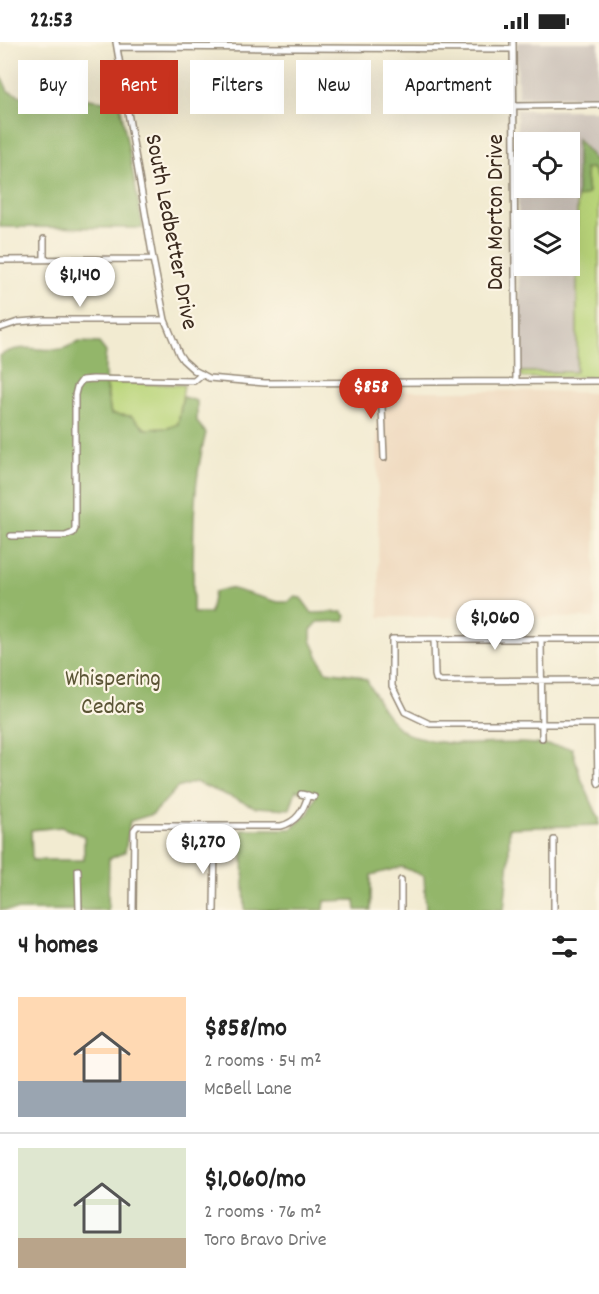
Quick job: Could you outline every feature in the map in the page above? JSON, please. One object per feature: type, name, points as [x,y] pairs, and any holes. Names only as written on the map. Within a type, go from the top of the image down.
[{"type":"street","points":[[117,45],[513,45]]},
{"type":"street","name":"South Ledbetter Drive","points":[[117,45],[165,320],[175,348],[183,360],[209,378],[265,383],[381,382]]},
{"type":"street","name":"Dan Morton Drive","points":[[513,45],[516,382]]},
{"type":"street","points":[[514,106],[599,105]]},
{"type":"street","points":[[44,239],[44,259]]},
{"type":"street","points":[[0,260],[153,259]]},
{"type":"street","points":[[0,328],[18,322],[44,320],[165,320]]},
{"type":"street","points":[[11,536],[65,536],[73,533],[75,529],[75,395],[82,380],[194,381],[202,374]]},
{"type":"street","points":[[384,458],[381,382],[599,381]]},
{"type":"street","points":[[599,639],[392,639],[392,686],[405,712],[430,724],[598,724],[599,784]]},
{"type":"street","points":[[434,639],[435,675],[436,679],[441,681],[599,680]]},
{"type":"street","points":[[541,639],[542,738]]},
{"type":"street","points":[[133,910],[134,830],[137,826],[281,826],[300,815],[311,796],[301,794]]},
{"type":"street","points":[[214,910],[215,840]]},
{"type":"street","points":[[554,840],[554,910]]},
{"type":"street","points":[[78,870],[79,910]]},
{"type":"street","points":[[401,880],[401,910]]},
{"type":"shaded area","points":[[517,42],[599,42],[599,97],[518,97]]},
{"type":"shaded area","points":[[517,110],[599,110],[599,164],[582,143],[580,132],[517,132]]},
{"type":"shaded area","points":[[518,198],[577,198],[577,210],[518,210]]},
{"type":"shaded area","points":[[519,276],[577,276],[576,372],[520,372]]},
{"type":"shaded area","points":[[377,391],[595,393],[595,618],[379,617]]},
{"type":"green space","points":[[0,73],[8,91],[18,95],[18,114],[88,114],[88,99],[100,100],[100,114],[122,114],[143,228],[0,227]]},
{"type":"green space","points":[[580,142],[599,164],[599,178],[592,168],[585,169],[588,194],[580,197]]},
{"type":"green space","points":[[592,167],[599,178],[599,377],[523,378],[520,372],[576,372],[577,276],[580,276],[580,210],[577,210],[577,198],[588,194],[585,169]]},
{"type":"green space","name":"Whispering Cedars","points":[[79,342],[99,343],[106,352],[106,383],[111,414],[131,416],[146,429],[168,428],[178,424],[183,397],[197,401],[197,422],[206,433],[195,500],[193,613],[210,613],[214,592],[229,588],[278,602],[289,602],[294,597],[301,598],[312,613],[342,612],[346,616],[344,621],[318,622],[311,630],[311,640],[325,671],[356,675],[367,680],[388,716],[400,729],[410,735],[455,744],[523,743],[572,748],[580,776],[599,819],[599,825],[509,828],[509,859],[504,910],[426,910],[424,876],[402,867],[371,875],[371,910],[356,910],[355,900],[325,901],[324,910],[245,910],[242,829],[291,829],[309,813],[316,795],[296,790],[290,809],[255,807],[195,782],[177,788],[153,814],[130,821],[125,852],[109,859],[108,910],[0,910],[0,356],[15,349],[53,350],[66,348]],"holes":[[[61,827],[84,836],[84,860],[32,860],[31,830]]]},
{"type":"green space","points":[[106,382],[184,385],[178,424],[168,428],[146,429],[131,416],[111,414]]}]
